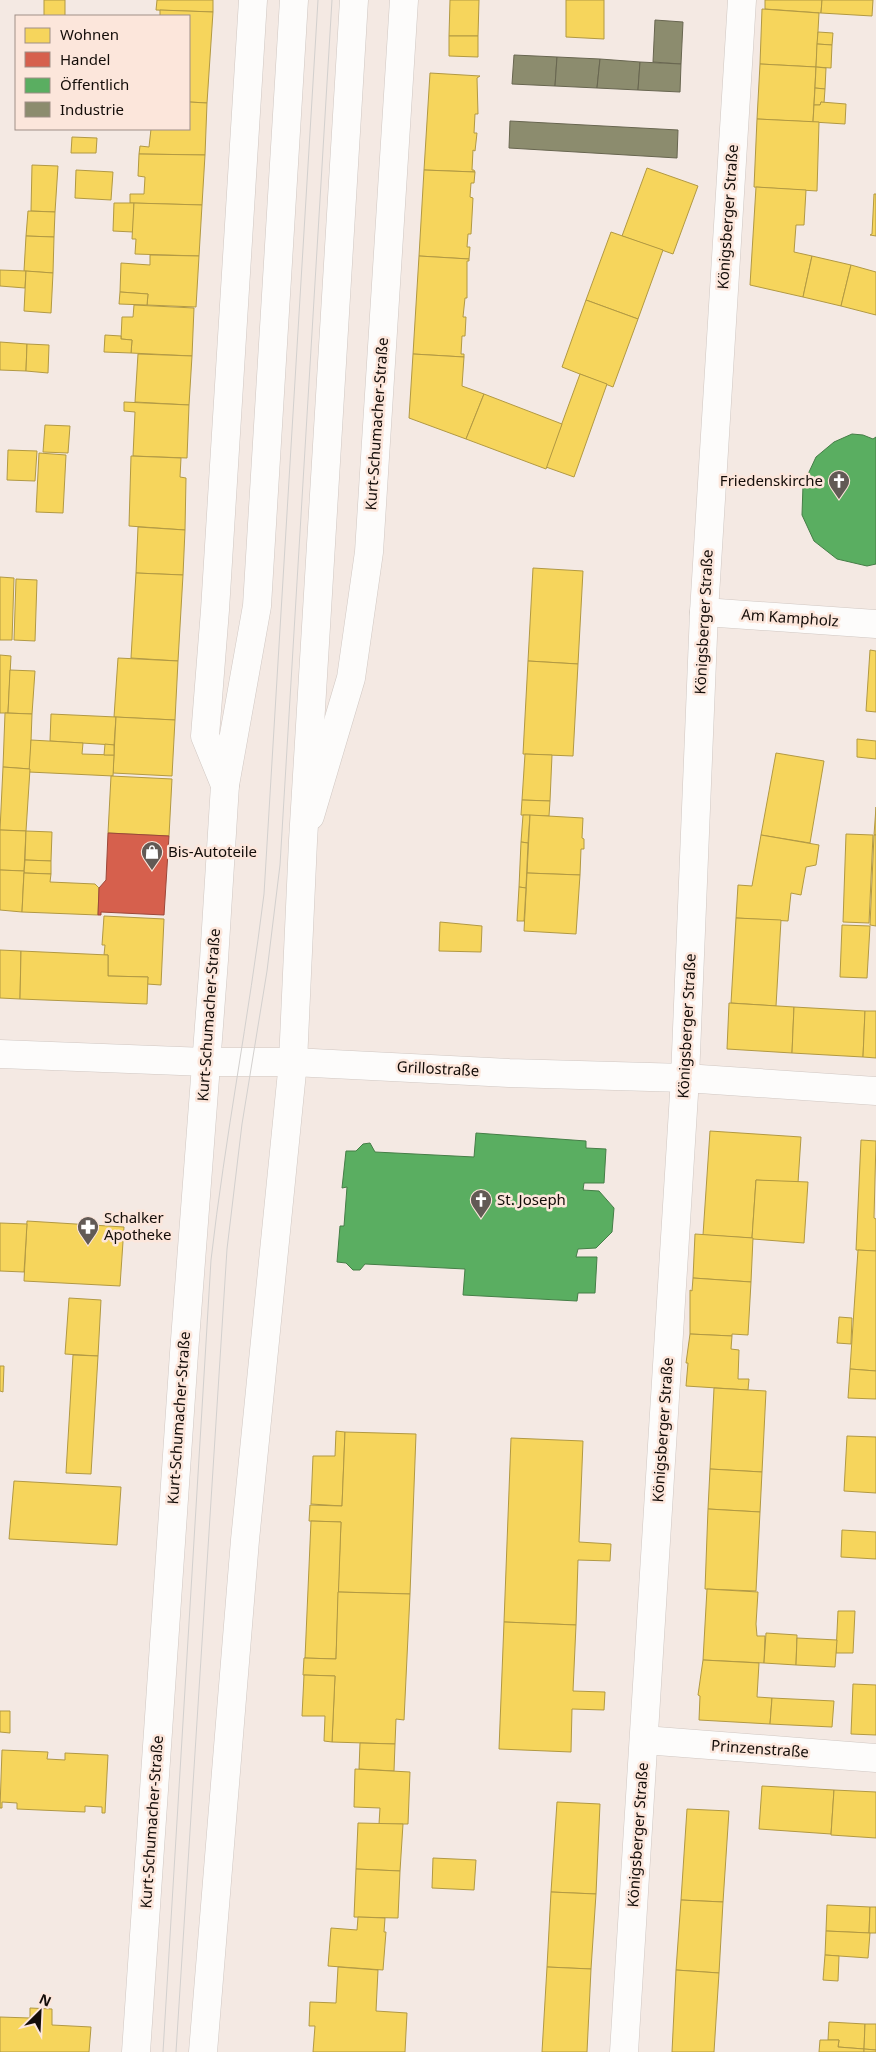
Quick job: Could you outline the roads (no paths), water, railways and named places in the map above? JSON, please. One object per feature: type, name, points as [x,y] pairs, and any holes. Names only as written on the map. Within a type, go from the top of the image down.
[{"type":"street","name":"Kurt-Schumacher-Straße","points":[[225,785],[205,736],[215,610],[253,0]]},
{"type":"street","name":"Kurt-Schumacher-Straße","points":[[136,2052],[225,785],[257,606],[294,0]]},
{"type":"street","name":"Kurt-Schumacher-Straße","points":[[203,2052],[245,1540],[293,1062],[303,841],[354,0]]},
{"type":"street","name":"Kurt-Schumacher-Straße","points":[[303,841],[351,678],[369,552],[404,0]]},
{"type":"street","name":"Königsberger Straße","points":[[624,2052],[685,1078],[704,612],[742,0]]},
{"type":"street","name":"Am Kampholz","points":[[704,612],[876,624]]},
{"type":"street","name":"Grillostraße","points":[[0,1054],[206,1062],[293,1062],[509,1073],[685,1078],[876,1092]]},
{"type":"street","name":"Prinzenstraße","points":[[644,1740],[876,1758]]},
{"type":"tram line","points":[[163,2052],[211,1260],[264,894],[318,0]]},
{"type":"tram line","points":[[176,2052],[227,1249],[242,1124],[267,971],[280,865],[332,0]]},
{"type":"place","name":"Friedenskirche","points":[[839,500]]},
{"type":"place","name":"Bis-Autoteile","points":[[152,871]]},
{"type":"place","name":"St. Joseph","points":[[481,1219]]},
{"type":"place","name":"Schalker Apotheke","points":[[88,1246]]}]
